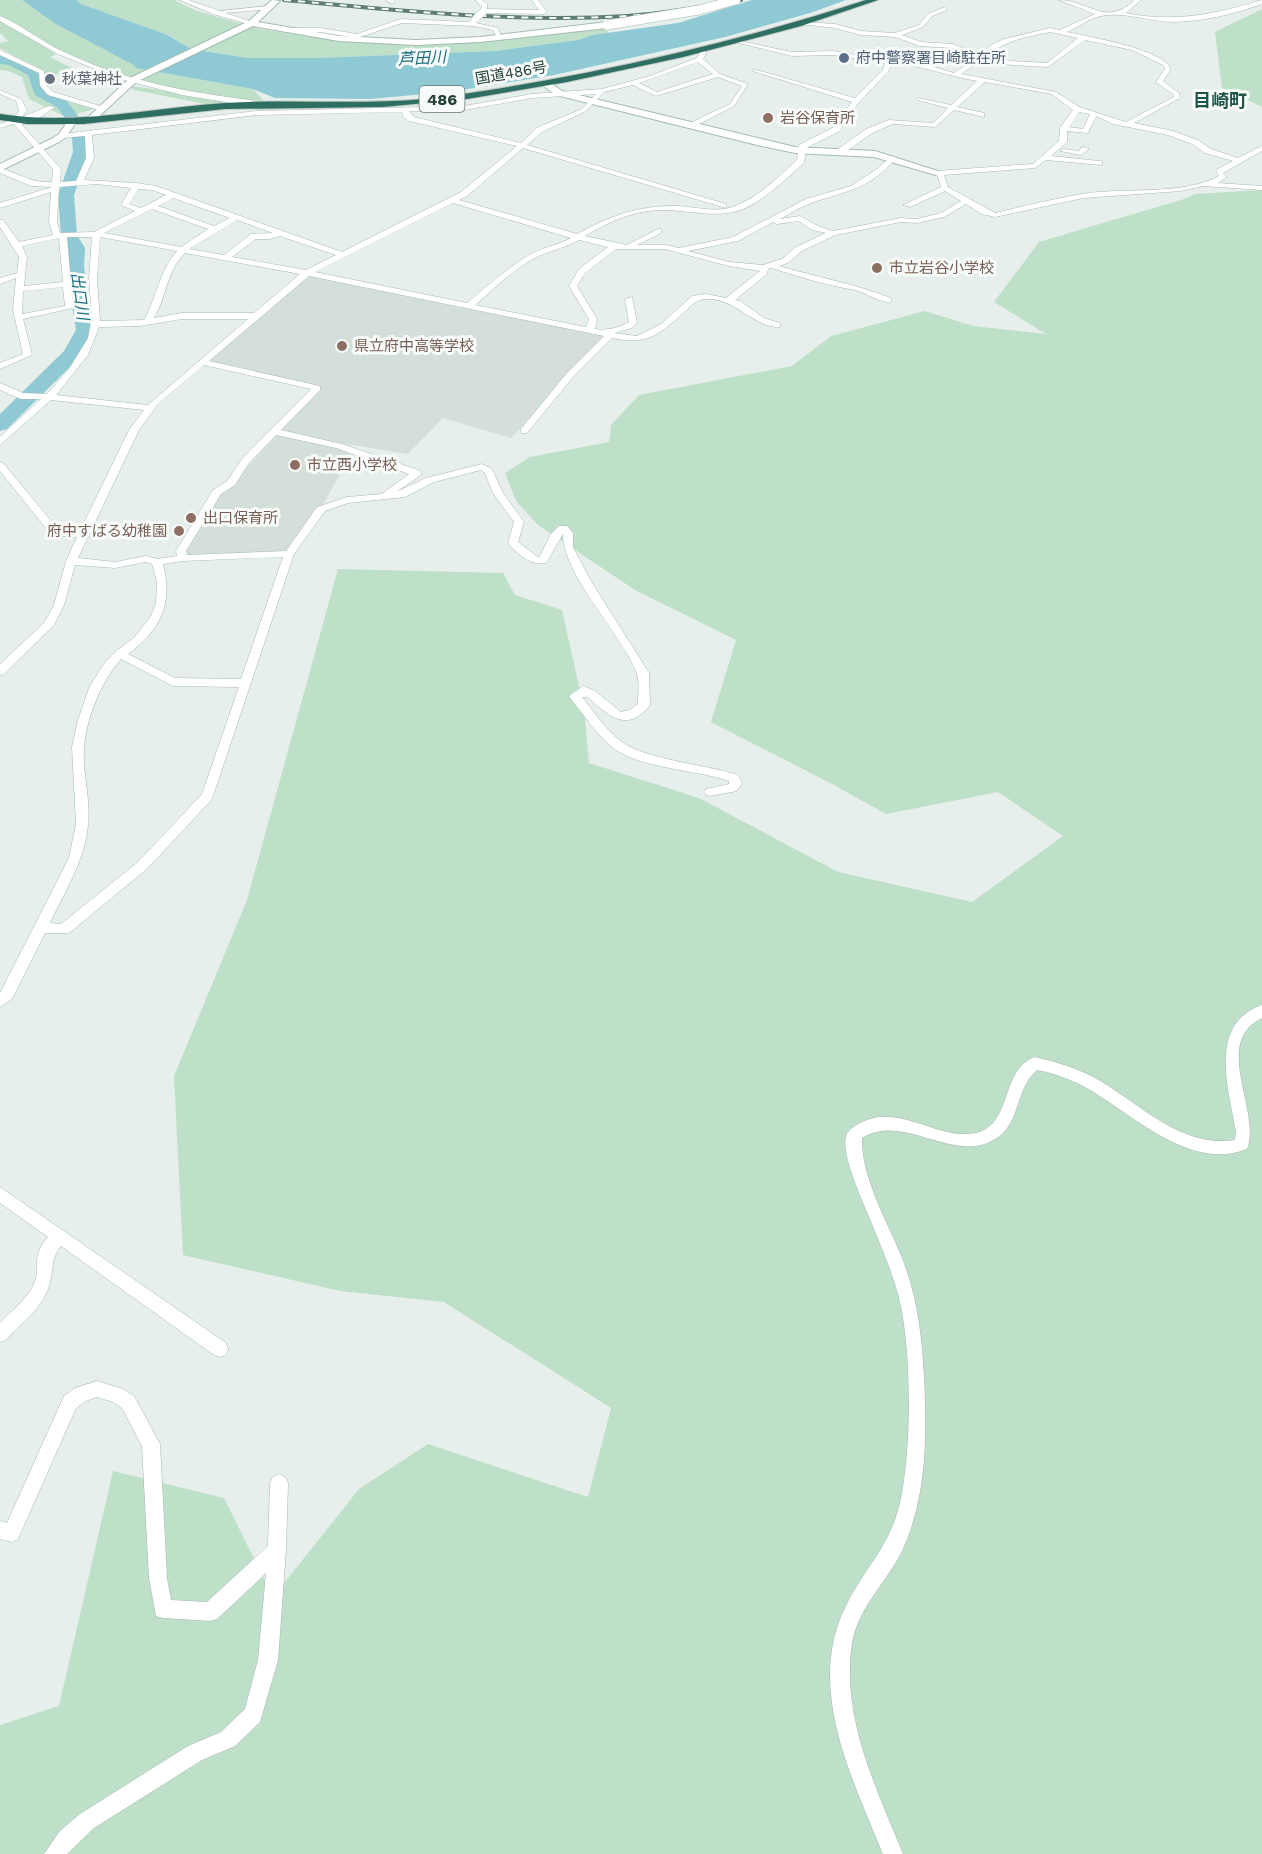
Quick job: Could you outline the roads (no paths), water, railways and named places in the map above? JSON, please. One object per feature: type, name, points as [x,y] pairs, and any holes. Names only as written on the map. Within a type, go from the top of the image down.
[{"type":"highway","name":"国道486号","points":[[0,117],[18,121],[73,120],[251,104],[406,107],[700,54],[737,41],[803,24],[874,0]]},
{"type":"street","points":[[183,0],[251,24],[321,36],[385,42],[499,36],[607,25],[699,10],[736,0]]},
{"type":"street","points":[[475,21],[484,11],[485,5],[478,0]]},
{"type":"street","points":[[484,11],[544,12],[535,0]]},
{"type":"street","points":[[1062,0],[1100,14],[1124,14],[1170,22],[1237,12],[1262,2]]},
{"type":"street","points":[[1124,14],[1138,0]]},
{"type":"street","points":[[202,8],[231,12],[272,4]]},
{"type":"street","points":[[91,119],[132,81],[251,24],[272,4]]},
{"type":"street","points":[[896,35],[921,27],[930,15],[945,9]]},
{"type":"street","points":[[1062,32],[1100,14]]},
{"type":"street","points":[[0,18],[87,67],[186,94],[250,102],[251,104]]},
{"type":"street","points":[[285,30],[320,30],[357,36],[401,21],[475,21],[496,29],[499,36]]},
{"type":"street","points":[[803,24],[835,26],[861,33],[896,35],[920,44],[952,46],[1011,63],[1048,65],[1083,38]]},
{"type":"street","points":[[955,75],[995,45],[1042,31],[1062,32],[1134,49],[1166,64],[1168,69],[1159,82],[1177,94],[1177,98],[1127,124]]},
{"type":"street","points":[[737,41],[779,53],[833,53],[874,60],[911,62],[955,75],[1043,90],[1054,93],[1077,109],[1127,124],[1170,133],[1195,142],[1208,151],[1239,161]]},
{"type":"street","points":[[0,52],[42,72],[41,83],[45,90],[55,96],[103,108]]},
{"type":"street","points":[[771,58],[779,53]]},
{"type":"street","points":[[0,169],[67,136],[257,113],[406,107],[464,108],[532,96],[602,91],[633,82],[700,54],[718,75],[746,86],[732,105],[691,126]]},
{"type":"street","points":[[800,150],[837,129],[856,101],[886,71],[889,60]]},
{"type":"street","points":[[734,82],[763,64]]},
{"type":"street","points":[[756,70],[856,101]]},
{"type":"street","points":[[633,82],[656,94],[718,75]]},
{"type":"street","points":[[841,151],[869,131],[892,122],[935,125],[972,87],[985,80]]},
{"type":"street","points":[[545,83],[564,94],[691,126],[800,150],[863,152],[892,158],[939,173],[1035,166],[1062,142],[1064,128],[1077,109]]},
{"type":"street","points":[[0,670],[48,624],[59,605],[71,561],[134,430],[149,408],[308,273],[464,194],[503,163],[538,130],[584,110],[602,91]]},
{"type":"street","points":[[0,92],[19,100],[22,104],[23,110],[18,125],[57,169],[53,220],[66,248],[69,308],[19,317]]},
{"type":"street","points":[[920,99],[981,115]]},
{"type":"street","points":[[0,124],[37,115],[51,107]]},
{"type":"street","points":[[406,107],[406,115],[412,118],[520,145],[735,209]]},
{"type":"street","points":[[1064,128],[1084,131],[1094,113]]},
{"type":"street","points":[[67,136],[73,120]]},
{"type":"street","points":[[79,183],[90,158],[88,134]]},
{"type":"street","points":[[1216,184],[1214,182],[1223,177],[1219,172],[1262,148]]},
{"type":"street","points":[[1053,149],[1081,153],[1085,149]]},
{"type":"street","points":[[469,306],[506,274],[536,254],[561,246],[605,221],[640,211],[685,209],[721,212],[735,209],[759,198],[801,161],[800,150]]},
{"type":"street","points":[[682,250],[735,239],[809,201],[854,188],[880,171],[892,158]]},
{"type":"street","points":[[1044,158],[1099,163]]},
{"type":"street","points":[[0,169],[34,184],[56,187]]},
{"type":"street","points":[[939,173],[945,188],[985,212],[995,214],[1083,196],[1216,184],[1262,188]]},
{"type":"street","points":[[0,206],[56,187],[79,183],[136,185],[173,195],[343,255]]},
{"type":"street","points":[[136,185],[125,205],[143,211]]},
{"type":"street","points":[[907,205],[945,188]]},
{"type":"street","points":[[96,234],[173,195]]},
{"type":"street","points":[[452,200],[547,230],[615,246],[666,247],[729,264],[768,267],[839,286],[858,288],[888,300]]},
{"type":"street","points":[[727,302],[768,267],[785,261],[799,249],[833,233],[901,220],[917,221],[944,215],[966,201]]},
{"type":"street","points":[[153,206],[215,229]]},
{"type":"street","points":[[147,322],[158,301],[166,271],[181,251],[237,217]]},
{"type":"street","points":[[769,222],[800,218],[815,228],[833,233]]},
{"type":"street","points":[[0,222],[23,257],[17,310],[28,355],[0,366]]},
{"type":"street","points":[[814,242],[815,228]]},
{"type":"street","points":[[628,247],[658,231]]},
{"type":"street","points":[[224,258],[254,236],[270,237],[280,232]]},
{"type":"street","points":[[0,442],[90,345],[96,324],[97,304],[93,284],[96,234]]},
{"type":"street","points":[[17,245],[59,235],[96,234],[308,273],[638,339],[664,326],[695,298],[706,297],[737,303],[761,320],[777,325]]},
{"type":"street","points":[[590,330],[593,319],[573,286],[582,271],[615,246]]},
{"type":"street","points":[[0,281],[21,273]]},
{"type":"street","points":[[19,290],[66,284]]},
{"type":"street","points":[[524,431],[570,375],[608,337],[608,334],[633,322],[629,299]]},
{"type":"street","points":[[96,324],[147,322],[182,316],[258,316]]},
{"type":"street","points":[[183,558],[181,551],[217,492],[231,483],[245,461],[318,388],[204,362]]},
{"type":"street","points":[[0,386],[21,396],[45,396],[149,408]]},
{"type":"street","points":[[275,432],[339,446],[369,459],[417,473],[430,480]]},
{"type":"street","points":[[0,465],[53,530],[60,533],[85,535]]},
{"type":"street","points":[[40,927],[64,929],[144,865],[208,796],[289,554],[321,509],[347,500],[401,495],[430,480],[482,467],[489,471],[498,493],[519,522],[513,543],[534,562],[546,558],[556,531],[563,528],[568,533],[568,547],[577,565],[643,673],[644,705],[635,714],[626,717],[604,708],[591,692],[583,690],[575,696],[620,747],[643,756],[735,778],[736,783],[733,788],[710,792]]},
{"type":"street","points":[[385,496],[417,473]]},
{"type":"street","points":[[71,561],[115,565],[146,559],[157,562],[183,558],[289,554]]},
{"type":"street","points":[[0,1001],[8,995],[75,858],[82,824],[78,747],[84,720],[95,688],[107,668],[120,654],[138,641],[156,617],[162,582],[157,562]]},
{"type":"street","points":[[120,654],[173,682],[244,683]]},
{"type":"street","points":[[893,1854],[858,1763],[840,1701],[840,1651],[844,1629],[858,1598],[895,1545],[909,1504],[917,1447],[912,1323],[897,1268],[854,1161],[854,1135],[862,1128],[874,1124],[902,1125],[971,1140],[987,1137],[1004,1123],[1023,1074],[1035,1064],[1057,1068],[1090,1083],[1173,1137],[1198,1144],[1231,1148],[1242,1144],[1244,1132],[1231,1058],[1236,1032],[1247,1018],[1262,1011]]},
{"type":"street","points":[[0,1194],[220,1349]]},
{"type":"street","points":[[0,1334],[39,1294],[46,1272],[45,1252],[60,1236]]},
{"type":"street","points":[[0,1530],[12,1533],[70,1402],[81,1394],[97,1389],[117,1395],[128,1402],[152,1444],[159,1578],[163,1609],[210,1612],[277,1550]]},
{"type":"street","points":[[54,1854],[67,1838],[87,1821],[195,1753],[228,1739],[253,1715],[268,1660],[277,1550],[279,1483]]},
{"type":"water","name":"芦田川","points":[[22,0],[77,0],[81,4],[168,35],[191,49],[248,58],[318,58],[495,51],[678,23],[752,0],[846,0],[810,13],[725,37],[554,75],[456,91],[371,99],[275,98],[253,89],[136,68],[56,24]]},
{"type":"waterway","name":"出口川","points":[[0,60],[12,61],[35,73],[40,92],[62,104],[71,116]]},
{"type":"waterway","name":"出口川","points":[[0,425],[71,355],[79,345],[85,330],[75,267],[76,248],[69,235],[66,195],[81,152],[80,137]]},
{"type":"railway","points":[[284,0],[498,17],[541,18],[642,15],[741,0]]},
{"type":"place","name":"府中警察署目崎駐在所","points":[[844,58]]},
{"type":"place","name":"秋葉神社","points":[[50,79]]},
{"type":"place","name":"岩谷保育所","points":[[768,118]]},
{"type":"place","name":"市立岩谷小学校","points":[[877,268]]},
{"type":"place","name":"県立府中高等学校","points":[[342,346]]},
{"type":"place","name":"市立西小学校","points":[[295,465]]},
{"type":"place","name":"出口保育所","points":[[191,518]]},
{"type":"place","name":"府中すばる幼稚園","points":[[179,531]]},
{"type":"district","name":"目崎町","points":[[1220,100]]}]
